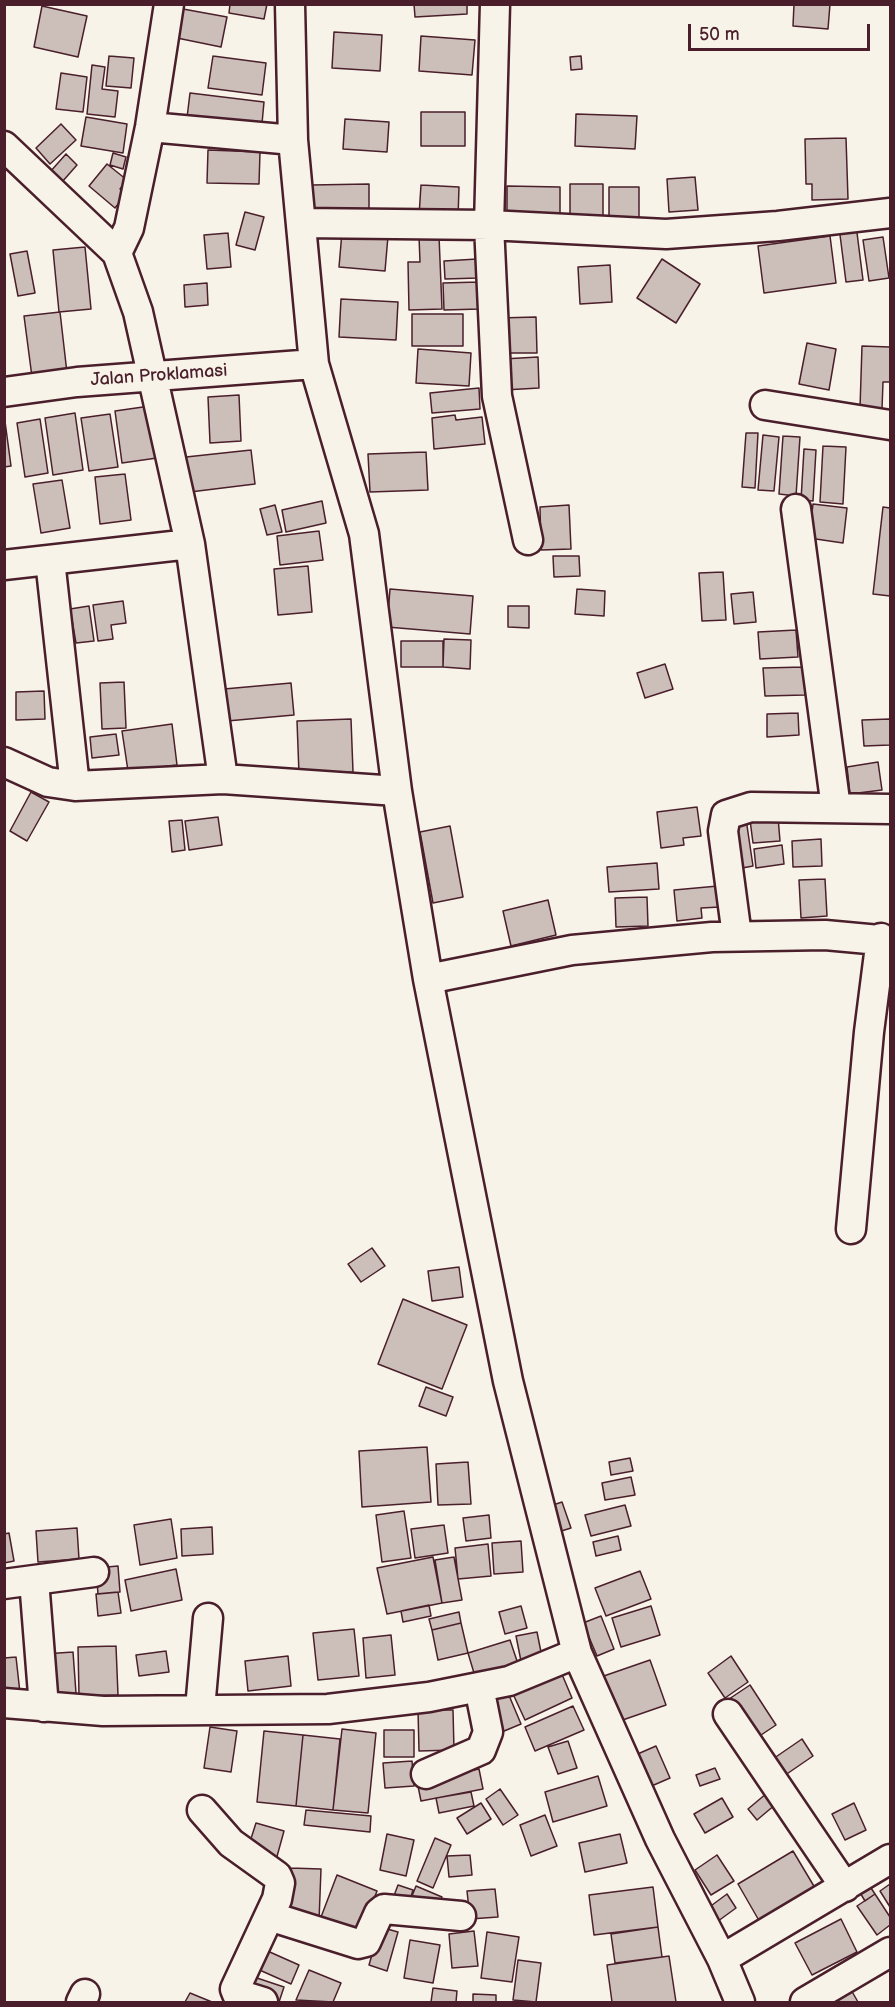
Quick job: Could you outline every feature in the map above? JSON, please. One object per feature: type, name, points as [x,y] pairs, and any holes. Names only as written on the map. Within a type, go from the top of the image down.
[{"type":"street","points":[[117,253],[129,228],[150,127],[169,4]]},
{"type":"street","points":[[290,4],[293,140],[314,364],[364,534],[396,790],[428,979],[508,1381],[577,1653],[660,1839],[722,1959],[740,2002]]},
{"type":"street","points":[[495,4],[489,225],[497,396],[528,540]]},
{"type":"street","points":[[150,127],[293,140]]},
{"type":"street","points":[[9,159],[117,253],[138,312],[190,544],[223,779]]},
{"type":"street","points":[[301,223],[489,225],[666,234],[778,226],[891,213]]},
{"type":"street","name":"Jalan Proklamasi","points":[[4,392],[77,382],[314,364]]},
{"type":"street","points":[[765,405],[891,425]]},
{"type":"street","points":[[796,509],[836,808]]},
{"type":"street","points":[[4,566],[190,544]]},
{"type":"street","points":[[50,560],[75,786]]},
{"type":"street","points":[[4,762],[48,782],[75,786],[223,779],[396,790]]},
{"type":"street","points":[[737,936],[723,831],[726,815],[751,807],[891,809]]},
{"type":"street","points":[[428,979],[572,950],[737,936],[825,935],[886,939],[869,1032],[851,1229]]},
{"type":"street","points":[[4,1584],[94,1572]]},
{"type":"street","points":[[34,1580],[44,1707]]},
{"type":"street","points":[[200,1709],[208,1618]]},
{"type":"street","points":[[4,1702],[103,1711],[328,1709],[429,1697],[479,1688],[509,1681],[577,1653]]},
{"type":"street","points":[[426,1774],[481,1750],[488,1732],[479,1688]]},
{"type":"street","points":[[728,1714],[845,1887]]},
{"type":"street","points":[[202,1810],[231,1843],[277,1876],[280,1891],[236,1989],[237,1995],[263,2002]]},
{"type":"street","points":[[722,1959],[891,1859]]},
{"type":"street","points":[[269,1916],[358,1944],[366,1942],[379,1913],[384,1909],[461,1916]]},
{"type":"street","points":[[805,2002],[891,1952]]},
{"type":"building","points":[[230,4],[267,4],[264,19],[229,13]]},
{"type":"building","points":[[414,4],[467,4],[467,14],[415,17]]},
{"type":"building","points":[[794,4],[830,4],[828,29],[793,26]]},
{"type":"building","points":[[42,6],[87,16],[78,57],[34,47]]},
{"type":"building","points":[[183,9],[227,17],[221,47],[177,38]]},
{"type":"building","points":[[334,32],[382,35],[380,71],[332,68]]},
{"type":"building","points":[[421,36],[475,40],[472,75],[419,71]]},
{"type":"building","points":[[109,56],[134,58],[131,88],[106,86]]},
{"type":"building","points":[[213,56],[266,63],[262,95],[208,88]]},
{"type":"building","points":[[581,56],[582,69],[571,70],[570,57]]},
{"type":"building","points":[[92,65],[105,67],[102,89],[118,91],[115,117],[87,114]]},
{"type":"building","points":[[61,73],[87,77],[83,112],[56,109]]},
{"type":"building","points":[[190,93],[264,102],[261,134],[186,126]]},
{"type":"building","points":[[421,112],[465,112],[465,146],[421,146]]},
{"type":"building","points":[[576,114],[637,116],[635,149],[575,146]]},
{"type":"building","points":[[86,117],[127,124],[123,153],[81,146]]},
{"type":"building","points":[[345,119],[389,122],[387,152],[343,149]]},
{"type":"building","points":[[61,124],[76,140],[50,164],[36,148]]},
{"type":"building","points":[[846,138],[848,199],[812,200],[812,184],[806,184],[805,139]]},
{"type":"building","points":[[208,150],[260,152],[259,184],[207,183]]},
{"type":"building","points":[[113,153],[126,157],[123,169],[110,165]]},
{"type":"building","points":[[66,154],[77,165],[62,182],[50,172]]},
{"type":"building","points":[[107,164],[127,180],[120,189],[126,194],[115,208],[89,186]]},
{"type":"building","points":[[695,177],[698,210],[669,212],[667,179]]},
{"type":"building","points":[[369,184],[369,210],[311,210],[311,185]]},
{"type":"building","points":[[570,184],[603,184],[603,221],[570,221]]},
{"type":"building","points":[[421,185],[459,187],[458,218],[419,216]]},
{"type":"building","points":[[507,186],[560,187],[560,219],[507,218]]},
{"type":"building","points":[[609,187],[639,187],[639,221],[609,221]]},
{"type":"building","points":[[245,212],[264,217],[255,250],[236,245]]},
{"type":"building","points":[[856,225],[863,280],[846,282],[839,227]]},
{"type":"building","points":[[342,232],[388,236],[385,271],[339,267]]},
{"type":"building","points":[[228,233],[231,267],[207,269],[204,235]]},
{"type":"building","points":[[419,236],[439,236],[442,309],[409,310],[408,262],[420,262]]},
{"type":"building","points":[[830,236],[836,283],[764,293],[758,246]]},
{"type":"building","points":[[883,237],[889,278],[869,281],[863,240]]},
{"type":"building","points":[[85,247],[91,309],[59,312],[53,250]]},
{"type":"building","points":[[27,251],[35,293],[18,296],[10,254]]},
{"type":"building","points":[[477,259],[478,278],[445,279],[444,261]]},
{"type":"building","points":[[662,259],[700,284],[676,323],[637,298]]},
{"type":"building","points":[[610,265],[612,302],[580,304],[578,267]]},
{"type":"building","points":[[479,282],[480,309],[444,310],[443,283]]},
{"type":"building","points":[[207,283],[208,305],[185,307],[184,285]]},
{"type":"building","points":[[341,299],[398,302],[396,340],[339,337]]},
{"type":"building","points":[[60,312],[67,373],[32,377],[24,316]]},
{"type":"building","points":[[412,314],[463,314],[463,346],[412,346]]},
{"type":"building","points":[[536,317],[537,353],[500,353],[499,318]]},
{"type":"building","points":[[807,343],[836,349],[829,390],[799,384]]},
{"type":"building","points":[[862,346],[890,347],[890,382],[883,382],[882,409],[860,408]]},
{"type":"building","points":[[418,349],[471,353],[469,386],[416,383]]},
{"type":"building","points":[[538,357],[539,388],[504,390],[503,359]]},
{"type":"building","points":[[479,388],[480,409],[432,413],[430,393]]},
{"type":"building","points":[[239,395],[241,441],[210,443],[208,397]]},
{"type":"building","points":[[150,406],[157,458],[122,463],[115,411]]},
{"type":"building","points":[[75,413],[83,470],[53,475],[45,418]]},
{"type":"building","points":[[4,414],[11,466],[4,467]]},
{"type":"building","points":[[110,414],[118,467],[89,471],[81,418]]},
{"type":"building","points":[[455,415],[456,420],[482,417],[485,444],[434,449],[432,418]]},
{"type":"building","points":[[40,419],[48,473],[25,477],[17,423]]},
{"type":"building","points":[[746,433],[758,433],[755,488],[742,487]]},
{"type":"building","points":[[763,435],[779,437],[774,491],[758,490]]},
{"type":"building","points":[[783,436],[800,437],[796,496],[779,494]]},
{"type":"building","points":[[823,446],[846,447],[843,504],[820,502]]},
{"type":"building","points":[[804,449],[816,450],[813,501],[801,500]]},
{"type":"building","points":[[251,450],[255,484],[190,492],[186,457]]},
{"type":"building","points":[[426,452],[428,490],[370,492],[368,454]]},
{"type":"building","points":[[125,474],[131,520],[100,524],[95,477]]},
{"type":"building","points":[[62,480],[70,528],[41,533],[33,484]]},
{"type":"building","points":[[322,501],[326,523],[286,532],[282,510]]},
{"type":"building","points":[[813,504],[847,508],[843,543],[809,538]]},
{"type":"building","points":[[275,505],[282,532],[267,535],[260,509]]},
{"type":"building","points":[[569,505],[571,549],[541,550],[540,507]]},
{"type":"building","points":[[883,507],[890,508],[890,596],[873,594]]},
{"type":"building","points":[[319,531],[323,560],[280,565],[277,536]]},
{"type":"building","points":[[553,556],[579,556],[580,576],[554,577]]},
{"type":"building","points":[[308,566],[312,612],[278,615],[274,569]]},
{"type":"building","points":[[723,572],[726,620],[702,621],[699,573]]},
{"type":"building","points":[[390,589],[473,596],[470,634],[387,627]]},
{"type":"building","points":[[577,589],[605,591],[604,616],[575,614]]},
{"type":"building","points":[[753,592],[756,622],[734,624],[731,594]]},
{"type":"building","points":[[123,601],[126,623],[111,625],[113,639],[98,641],[93,605]]},
{"type":"building","points":[[89,606],[94,641],[76,643],[70,609]]},
{"type":"building","points":[[508,606],[529,606],[529,628],[508,627]]},
{"type":"building","points":[[796,630],[798,657],[760,659],[758,632]]},
{"type":"building","points":[[444,639],[471,640],[470,669],[443,667]]},
{"type":"building","points":[[401,641],[443,641],[443,667],[401,667]]},
{"type":"building","points":[[665,664],[673,689],[645,698],[637,673]]},
{"type":"building","points":[[804,667],[805,695],[765,696],[763,668]]},
{"type":"building","points":[[124,682],[126,728],[102,729],[100,683]]},
{"type":"building","points":[[291,683],[294,715],[227,721],[224,689]]},
{"type":"building","points":[[44,691],[45,719],[16,720],[16,692]]},
{"type":"building","points":[[798,713],[799,735],[767,737],[767,714]]},
{"type":"building","points":[[351,719],[353,772],[299,774],[297,721]]},
{"type":"building","points":[[890,719],[890,745],[864,746],[862,720]]},
{"type":"building","points":[[172,724],[177,765],[128,771],[122,731]]},
{"type":"building","points":[[116,734],[119,755],[92,758],[90,737]]},
{"type":"building","points":[[878,762],[882,790],[850,794],[847,767]]},
{"type":"building","points":[[31,792],[49,802],[27,841],[10,831]]},
{"type":"building","points":[[697,807],[701,836],[683,838],[684,845],[661,848],[657,812]]},
{"type":"building","points":[[218,817],[222,845],[189,850],[185,821]]},
{"type":"building","points":[[778,817],[780,841],[753,843],[750,820]]},
{"type":"building","points":[[746,819],[753,866],[737,869],[730,821]]},
{"type":"building","points":[[182,820],[185,850],[172,852],[169,821]]},
{"type":"building","points":[[450,826],[463,897],[433,903],[420,832]]},
{"type":"building","points":[[821,839],[822,866],[793,867],[792,841]]},
{"type":"building","points":[[782,845],[784,864],[756,868],[754,849]]},
{"type":"building","points":[[657,863],[659,889],[609,892],[607,867]]},
{"type":"building","points":[[825,879],[827,916],[801,918],[799,880]]},
{"type":"building","points":[[718,886],[720,907],[701,908],[702,918],[677,921],[674,890]]},
{"type":"building","points":[[647,897],[648,926],[616,927],[615,898]]},
{"type":"building","points":[[548,900],[556,935],[511,946],[503,911]]},
{"type":"building","points":[[372,1248],[385,1266],[361,1282],[348,1264]]},
{"type":"building","points":[[459,1267],[463,1297],[432,1301],[428,1271]]},
{"type":"building","points":[[403,1299],[467,1325],[442,1389],[378,1364]]},
{"type":"building","points":[[426,1387],[453,1397],[446,1416],[419,1406]]},
{"type":"building","points":[[427,1447],[431,1502],[362,1507],[359,1451]]},
{"type":"building","points":[[630,1458],[633,1471],[611,1475],[609,1462]]},
{"type":"building","points":[[468,1462],[471,1504],[438,1505],[436,1464]]},
{"type":"building","points":[[631,1477],[635,1495],[605,1500],[602,1483]]},
{"type":"building","points":[[562,1502],[571,1528],[555,1533],[547,1507]]},
{"type":"building","points":[[625,1505],[631,1526],[591,1536],[585,1515]]},
{"type":"building","points":[[404,1511],[411,1558],[382,1562],[376,1515]]},
{"type":"building","points":[[489,1515],[491,1538],[466,1541],[463,1518]]},
{"type":"building","points":[[171,1519],[177,1558],[140,1565],[134,1525]]},
{"type":"building","points":[[444,1525],[448,1553],[415,1558],[411,1529]]},
{"type":"building","points":[[212,1527],[213,1554],[182,1556],[181,1529]]},
{"type":"building","points":[[77,1528],[79,1559],[38,1562],[36,1531]]},
{"type":"building","points":[[9,1533],[14,1561],[4,1563],[4,1534]]},
{"type":"building","points":[[618,1536],[621,1550],[596,1556],[593,1542]]},
{"type":"building","points":[[521,1541],[523,1572],[494,1574],[492,1543]]},
{"type":"building","points":[[488,1544],[491,1576],[458,1579],[455,1548]]},
{"type":"building","points":[[433,1557],[442,1603],[387,1614],[377,1568]]},
{"type":"building","points":[[454,1557],[462,1600],[442,1603],[435,1560]]},
{"type":"building","points":[[118,1566],[120,1592],[98,1594],[96,1568]]},
{"type":"building","points":[[176,1569],[182,1600],[131,1611],[125,1580]]},
{"type":"building","points":[[640,1571],[651,1599],[606,1616],[595,1588]]},
{"type":"building","points":[[118,1592],[121,1613],[98,1616],[96,1594]]},
{"type":"building","points":[[429,1605],[431,1616],[403,1622],[401,1611]]},
{"type":"building","points":[[521,1606],[527,1628],[505,1634],[499,1612]]},
{"type":"building","points":[[651,1606],[660,1635],[621,1647],[612,1618]]},
{"type":"building","points":[[459,1612],[461,1623],[432,1630],[429,1619]]},
{"type":"building","points":[[601,1616],[614,1649],[597,1656],[583,1623]]},
{"type":"building","points":[[461,1623],[468,1653],[438,1660],[432,1630]]},
{"type":"building","points":[[354,1629],[359,1676],[318,1680],[313,1633]]},
{"type":"building","points":[[537,1632],[542,1657],[521,1661],[516,1636]]},
{"type":"building","points":[[391,1635],[395,1675],[366,1678],[363,1638]]},
{"type":"building","points":[[510,1640],[520,1670],[477,1683],[468,1653]]},
{"type":"building","points":[[116,1646],[118,1695],[79,1696],[78,1647]]},
{"type":"building","points":[[166,1651],[169,1672],[139,1676],[136,1655]]},
{"type":"building","points":[[73,1652],[76,1693],[47,1695],[44,1654]]},
{"type":"building","points":[[288,1656],[291,1686],[248,1691],[245,1661]]},
{"type":"building","points":[[731,1656],[748,1682],[725,1698],[708,1673]]},
{"type":"building","points":[[16,1657],[20,1693],[4,1695],[4,1658]]},
{"type":"building","points":[[650,1660],[666,1705],[614,1723],[598,1678]]},
{"type":"building","points":[[561,1672],[572,1698],[525,1720],[513,1694]]},
{"type":"building","points":[[750,1685],[776,1725],[752,1741],[726,1701]]},
{"type":"building","points":[[508,1693],[521,1724],[497,1734],[484,1703]]},
{"type":"building","points":[[573,1706],[584,1730],[535,1751],[525,1727]]},
{"type":"building","points":[[418,1710],[453,1710],[454,1750],[419,1751]]},
{"type":"building","points":[[210,1727],[237,1731],[231,1772],[204,1768]]},
{"type":"building","points":[[342,1729],[376,1733],[368,1813],[333,1810]]},
{"type":"building","points":[[384,1730],[414,1730],[414,1757],[384,1757]]},
{"type":"building","points":[[264,1731],[303,1735],[296,1806],[257,1802]]},
{"type":"building","points":[[303,1735],[340,1739],[333,1810],[296,1806]]},
{"type":"building","points":[[802,1739],[813,1756],[778,1780],[767,1763]]},
{"type":"building","points":[[568,1741],[577,1768],[558,1774],[548,1747]]},
{"type":"building","points":[[656,1746],[670,1778],[647,1788],[633,1756]]},
{"type":"building","points":[[412,1761],[414,1786],[385,1788],[383,1763]]},
{"type":"building","points":[[715,1768],[720,1779],[700,1786],[696,1775]]},
{"type":"building","points":[[479,1769],[483,1789],[421,1801],[417,1781]]},
{"type":"building","points":[[598,1776],[607,1806],[553,1822],[545,1792]]},
{"type":"building","points":[[500,1789],[518,1815],[503,1825],[486,1799]]},
{"type":"building","points":[[471,1792],[474,1806],[439,1813],[436,1798]]},
{"type":"building","points":[[767,1793],[776,1804],[757,1820],[748,1809]]},
{"type":"building","points":[[722,1798],[733,1817],[705,1833],[694,1814]]},
{"type":"building","points":[[481,1803],[491,1819],[467,1834],[457,1818]]},
{"type":"building","points":[[854,1803],[866,1830],[845,1840],[832,1814]]},
{"type":"building","points":[[306,1810],[371,1816],[370,1832],[304,1825]]},
{"type":"building","points":[[545,1815],[557,1846],[531,1856],[520,1825]]},
{"type":"building","points":[[256,1823],[284,1831],[276,1860],[247,1851]]},
{"type":"building","points":[[387,1834],[414,1840],[406,1876],[380,1870]]},
{"type":"building","points":[[620,1834],[627,1863],[585,1872],[579,1843]]},
{"type":"building","points":[[435,1838],[451,1845],[433,1888],[417,1881]]},
{"type":"building","points":[[793,1851],[821,1898],[765,1931],[738,1884]]},
{"type":"building","points":[[470,1855],[472,1875],[449,1877],[447,1856]]},
{"type":"building","points":[[717,1855],[734,1881],[711,1895],[695,1870]]},
{"type":"building","points":[[290,1868],[321,1869],[319,1921],[288,1919]]},
{"type":"building","points":[[337,1875],[377,1891],[358,1941],[318,1925]]},
{"type":"building","points":[[890,1884],[890,1907],[880,1891]]},
{"type":"building","points":[[398,1885],[413,1890],[408,1907],[392,1901]]},
{"type":"building","points":[[869,1885],[875,1894],[865,1901],[859,1891]]},
{"type":"building","points":[[416,1886],[442,1897],[436,1912],[410,1901]]},
{"type":"building","points":[[653,1887],[658,1927],[594,1935],[589,1895]]},
{"type":"building","points":[[495,1889],[498,1917],[470,1919],[467,1891]]},
{"type":"building","points":[[727,1894],[736,1908],[714,1924],[704,1911]]},
{"type":"building","points":[[875,1894],[890,1917],[890,1925],[877,1935],[857,1906]]},
{"type":"building","points":[[841,1919],[857,1952],[812,1975],[795,1943]]},
{"type":"building","points":[[380,1927],[398,1932],[387,1971],[369,1965]]},
{"type":"building","points":[[658,1927],[662,1957],[615,1963],[611,1934]]},
{"type":"building","points":[[474,1931],[478,1966],[452,1968],[449,1934]]},
{"type":"building","points":[[487,1932],[519,1937],[512,1982],[481,1978]]},
{"type":"building","points":[[410,1940],[440,1945],[433,1983],[404,1978]]},
{"type":"building","points":[[263,1949],[299,1965],[291,1984],[255,1968]]},
{"type":"building","points":[[669,1956],[676,2002],[612,2002],[607,1965]]},
{"type":"building","points":[[518,1960],[541,1963],[536,2002],[513,2000]]},
{"type":"building","points":[[309,1970],[341,1983],[333,2002],[296,2000]]},
{"type":"building","points":[[254,1977],[284,1987],[279,2002],[248,1995]]},
{"type":"building","points":[[433,1988],[457,1991],[456,2002],[431,2002]]},
{"type":"building","points":[[850,1988],[858,2002],[838,2002],[835,1996]]},
{"type":"building","points":[[190,1993],[212,2002],[185,2002]]},
{"type":"building","points":[[473,1994],[496,1995],[496,2002],[473,2002]]}]
